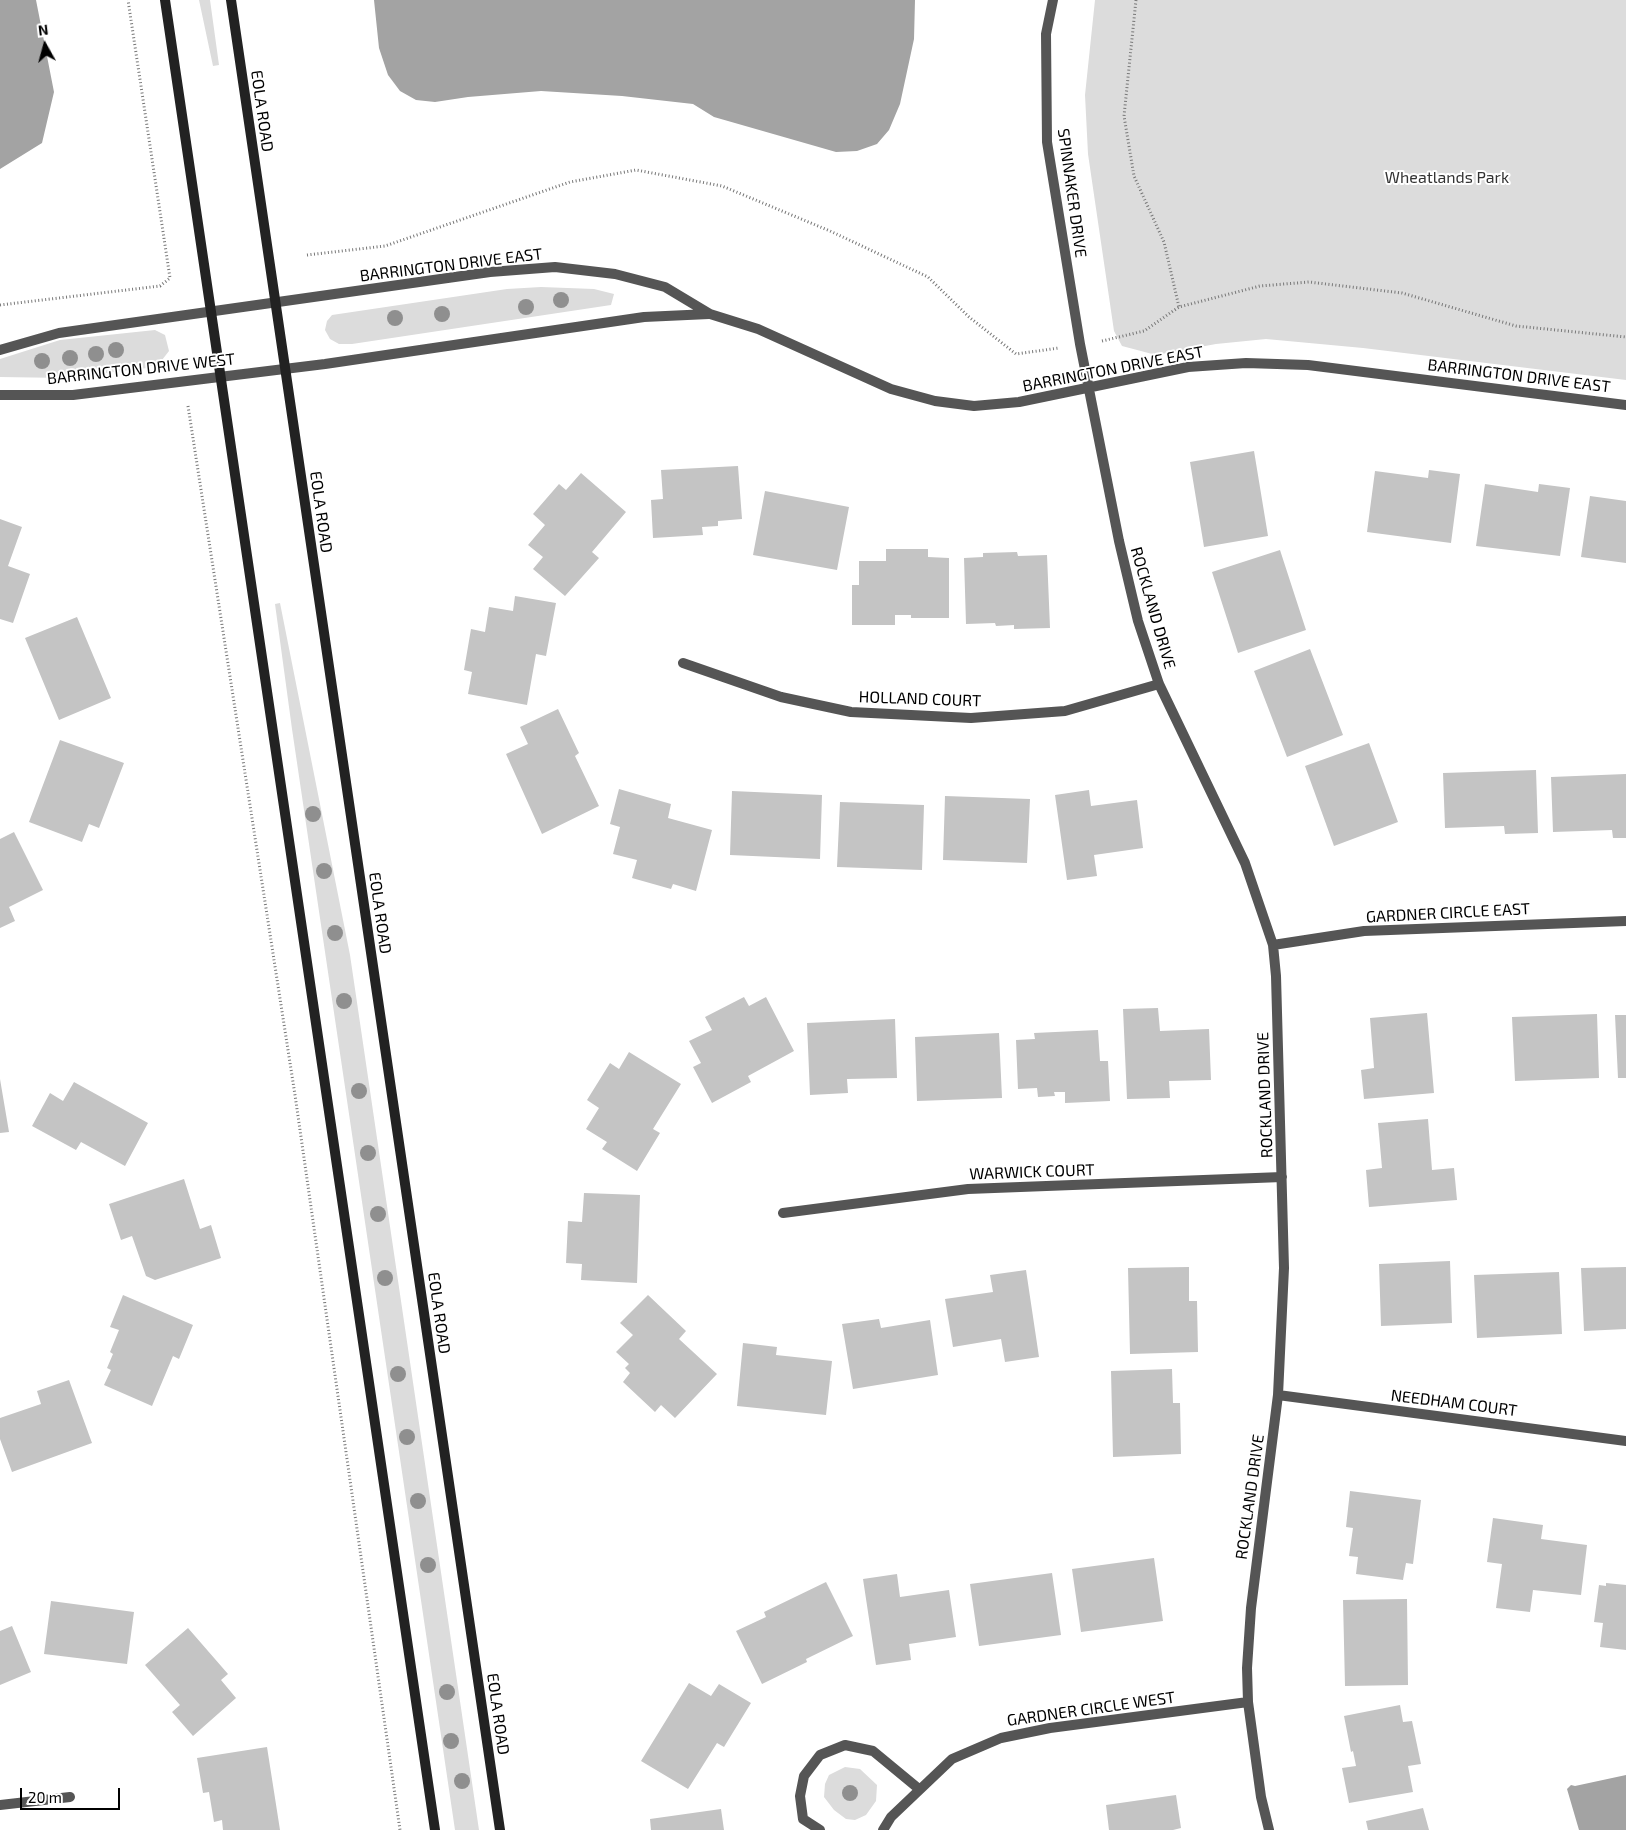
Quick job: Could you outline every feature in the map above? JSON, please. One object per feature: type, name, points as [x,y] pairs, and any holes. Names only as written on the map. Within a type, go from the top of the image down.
[{"type":"street","points":[[166,0],[435,1830]]},
{"type":"street","name":"EOLA ROAD","points":[[231,0],[500,1830]]},
{"type":"street","name":"SPINNAKER DRIVE","points":[[1053,0],[1046,34],[1047,142],[1062,246],[1088,389]]},
{"type":"street","name":"BARRINGTON DRIVE EAST","points":[[276,304],[490,272],[555,267],[615,274],[665,287],[710,314],[758,329],[891,389],[935,401],[974,406],[1019,402],[1188,367],[1255,363],[1308,365],[1626,405]]},
{"type":"street","points":[[0,350],[59,333],[211,310],[276,304]]},
{"type":"street","name":"BARRINGTON DRIVE EAST","points":[[285,369],[644,317],[710,314]]},
{"type":"street","name":"BARRINGTON DRIVE WEST","points":[[0,395],[73,395],[285,369]]},
{"type":"street","name":"ROCKLAND DRIVE","points":[[1088,389],[1119,541],[1138,621],[1159,684],[1245,863],[1273,944],[1276,976],[1284,1268],[1278,1395],[1251,1608],[1247,1668],[1248,1702],[1261,1797],[1269,1830]]},
{"type":"street","name":"HOLLAND COURT","points":[[683,663],[781,697],[851,712],[971,718],[1065,711],[1159,684]]},
{"type":"street","name":"GARDNER CIRCLE EAST","points":[[1273,944],[1364,931],[1626,921]]},
{"type":"street","name":"WARWICK COURT","points":[[783,1213],[968,1189],[1282,1177]]},
{"type":"street","name":"NEEDHAM COURT","points":[[1278,1395],[1626,1441]]},
{"type":"street","name":"GARDNER CIRCLE WEST","points":[[883,1830],[891,1817],[952,1759],[1001,1738],[1050,1728],[1248,1702]]},
{"type":"street","points":[[820,1830],[803,1820],[800,1796],[804,1776],[820,1755],[845,1745],[873,1751],[919,1789]]},
{"type":"street","points":[[0,1805],[70,1796]]},
{"type":"path","points":[[0,305],[160,286],[170,278],[128,0]]},
{"type":"path","points":[[1136,0],[1124,116],[1134,176],[1164,242],[1179,307]]},
{"type":"path","points":[[307,255],[385,246],[570,182],[636,170],[722,186],[830,231],[928,277],[969,317],[1016,354],[1045,350]]},
{"type":"path","points":[[1110,339],[1144,331],[1179,307],[1260,286],[1308,282],[1402,293],[1516,326],[1626,337]]},
{"type":"path","points":[[188,406],[296,1105],[400,1830]]},
{"type":"green space","points":[[199,0],[210,0],[219,65],[213,66]]},
{"type":"green space","name":"Wheatlands Park","points":[[1095,0],[1626,0],[1626,380],[1363,348],[1266,339],[1216,344],[1156,355],[1122,346],[1114,331],[1088,154],[1085,95]]},
{"type":"green space","points":[[541,287],[594,289],[614,294],[611,305],[352,344],[339,344],[330,339],[325,330],[327,321],[332,315],[507,289]]},
{"type":"green space","points":[[155,330],[165,335],[169,351],[162,360],[147,368],[66,378],[0,377],[0,359],[60,340]]},
{"type":"green space","points":[[280,603],[350,955],[479,1830],[455,1830],[292,729],[275,604]]},
{"type":"green space","points":[[845,1767],[860,1769],[877,1785],[876,1801],[866,1815],[855,1820],[846,1819],[834,1810],[824,1797],[825,1784],[829,1775]]},
{"type":"shaded area","points":[[0,0],[36,0],[54,92],[42,143],[0,169]]},
{"type":"shaded area","points":[[374,0],[915,0],[914,39],[900,104],[889,130],[877,144],[857,151],[836,152],[714,117],[693,104],[622,96],[541,91],[468,97],[435,102],[416,100],[400,91],[388,75],[379,48]]},
{"type":"shaded area","points":[[1626,1775],[1626,1830],[1579,1830],[1567,1789],[1571,1785],[1575,1786]]},
{"type":"building","points":[[1254,451],[1268,536],[1204,547],[1190,462]]},
{"type":"building","points":[[738,466],[742,519],[718,521],[718,526],[702,527],[703,535],[653,538],[651,500],[663,499],[661,470]]},
{"type":"building","points":[[1429,470],[1460,474],[1451,543],[1367,532],[1375,471],[1428,478]]},
{"type":"building","points":[[581,473],[626,512],[592,552],[599,558],[565,596],[533,569],[543,557],[528,545],[545,525],[533,514],[559,484],[566,490]]},
{"type":"building","points":[[1485,484],[1538,492],[1539,484],[1570,488],[1560,556],[1476,546]]},
{"type":"building","points":[[765,491],[849,507],[837,570],[753,555]]},
{"type":"building","points":[[1590,496],[1626,501],[1626,563],[1581,557]]},
{"type":"building","points":[[0,519],[22,527],[8,566],[30,574],[13,623],[0,619]]},
{"type":"building","points":[[886,549],[928,549],[928,557],[949,558],[949,618],[911,618],[911,615],[895,615],[895,625],[852,625],[852,585],[859,585],[859,561],[886,561]]},
{"type":"building","points":[[1280,550],[1306,630],[1238,653],[1212,572]]},
{"type":"building","points":[[1017,552],[1018,556],[1047,555],[1050,628],[1014,629],[1014,625],[996,626],[995,623],[966,624],[964,558],[983,557],[983,553]]},
{"type":"building","points":[[515,596],[556,603],[546,656],[536,654],[527,705],[468,694],[472,672],[464,670],[471,629],[485,632],[489,607],[513,611]]},
{"type":"building","points":[[77,617],[111,698],[59,720],[25,638]]},
{"type":"building","points":[[1310,649],[1343,735],[1287,757],[1254,671]]},
{"type":"building","points":[[558,709],[579,753],[575,756],[599,806],[542,834],[506,754],[528,744],[520,727]]},
{"type":"building","points":[[60,740],[124,763],[99,828],[89,824],[82,842],[29,822]]},
{"type":"building","points":[[1369,743],[1398,822],[1334,846],[1305,766]]},
{"type":"building","points":[[1536,770],[1538,833],[1505,834],[1504,826],[1445,828],[1443,773]]},
{"type":"building","points":[[1626,774],[1626,838],[1613,838],[1612,830],[1553,832],[1551,777]]},
{"type":"building","points":[[619,789],[671,804],[668,818],[712,830],[696,891],[673,884],[671,889],[632,878],[637,860],[613,854],[620,827],[610,824]]},
{"type":"building","points":[[1089,790],[1091,806],[1137,800],[1143,848],[1094,855],[1097,876],[1067,880],[1055,795]]},
{"type":"building","points":[[732,791],[822,795],[820,859],[730,855]]},
{"type":"building","points":[[945,796],[1030,799],[1027,863],[943,860]]},
{"type":"building","points":[[840,802],[924,805],[922,870],[837,867]]},
{"type":"building","points":[[14,832],[43,890],[9,907],[15,921],[0,928],[0,839]]},
{"type":"building","points":[[744,997],[749,1006],[766,997],[794,1051],[748,1076],[751,1082],[712,1103],[693,1067],[701,1063],[689,1041],[712,1030],[705,1017]]},
{"type":"building","points":[[1158,1008],[1160,1031],[1209,1029],[1211,1080],[1169,1081],[1170,1098],[1127,1099],[1123,1009]]},
{"type":"building","points":[[1427,1013],[1434,1093],[1364,1099],[1361,1070],[1374,1068],[1370,1018]]},
{"type":"building","points":[[1597,1014],[1599,1078],[1515,1081],[1512,1017]]},
{"type":"building","points":[[1615,1015],[1626,1015],[1626,1078],[1618,1078]]},
{"type":"building","points":[[895,1019],[897,1078],[847,1079],[848,1093],[810,1095],[807,1023]]},
{"type":"building","points":[[1098,1030],[1100,1061],[1108,1061],[1110,1101],[1065,1103],[1065,1092],[1054,1092],[1055,1096],[1038,1097],[1037,1088],[1018,1089],[1016,1040],[1035,1039],[1034,1033]]},
{"type":"building","points":[[999,1033],[1002,1098],[917,1101],[915,1037]]},
{"type":"building","points":[[629,1052],[681,1084],[653,1129],[660,1133],[637,1171],[602,1149],[607,1142],[586,1129],[599,1108],[587,1100],[610,1063],[619,1069]]},
{"type":"building","points":[[0,1079],[9,1132],[0,1133]]},
{"type":"building","points":[[74,1082],[148,1123],[125,1166],[81,1142],[76,1150],[32,1126],[50,1093],[63,1101]]},
{"type":"building","points":[[1428,1119],[1432,1170],[1454,1168],[1457,1200],[1369,1207],[1366,1170],[1382,1168],[1378,1123]]},
{"type":"building","points":[[184,1179],[200,1229],[211,1225],[221,1258],[155,1280],[146,1276],[132,1236],[121,1240],[109,1204]]},
{"type":"building","points":[[584,1193],[640,1195],[637,1283],[581,1280],[582,1264],[566,1263],[568,1221],[582,1222]]},
{"type":"building","points":[[1450,1261],[1452,1323],[1381,1326],[1379,1264]]},
{"type":"building","points":[[1189,1267],[1189,1301],[1197,1301],[1198,1352],[1130,1354],[1128,1268]]},
{"type":"building","points":[[1626,1267],[1626,1329],[1584,1331],[1581,1268]]},
{"type":"building","points":[[1026,1270],[1039,1357],[1005,1362],[1001,1339],[953,1347],[945,1299],[993,1292],[990,1275]]},
{"type":"building","points":[[1559,1272],[1562,1334],[1477,1338],[1474,1275]]},
{"type":"building","points":[[123,1295],[193,1325],[179,1359],[173,1356],[152,1406],[104,1385],[111,1370],[107,1368],[113,1354],[110,1352],[119,1330],[110,1327]]},
{"type":"building","points":[[648,1295],[686,1331],[679,1339],[717,1374],[675,1418],[661,1405],[655,1412],[623,1382],[630,1373],[625,1368],[629,1364],[616,1352],[633,1335],[620,1323]]},
{"type":"building","points":[[879,1319],[881,1328],[930,1320],[938,1375],[853,1389],[842,1324]]},
{"type":"building","points":[[743,1343],[777,1347],[776,1355],[832,1361],[826,1415],[737,1406]]},
{"type":"building","points":[[1172,1369],[1173,1403],[1180,1403],[1181,1454],[1113,1457],[1111,1371]]},
{"type":"building","points":[[69,1380],[92,1443],[12,1472],[0,1439],[0,1418],[41,1404],[37,1391]]},
{"type":"building","points":[[1350,1491],[1421,1500],[1413,1564],[1406,1563],[1403,1580],[1356,1574],[1358,1557],[1349,1556],[1353,1528],[1346,1527]]},
{"type":"building","points":[[1493,1518],[1543,1525],[1541,1539],[1587,1545],[1581,1595],[1533,1590],[1530,1612],[1496,1608],[1502,1564],[1487,1562]]},
{"type":"building","points":[[1154,1558],[1163,1621],[1081,1632],[1072,1569]]},
{"type":"building","points":[[1052,1573],[1061,1635],[979,1646],[970,1584]]},
{"type":"building","points":[[897,1574],[900,1597],[949,1590],[956,1637],[909,1644],[911,1660],[876,1665],[863,1579]]},
{"type":"building","points":[[826,1582],[853,1636],[806,1659],[807,1662],[762,1684],[736,1631],[766,1617],[764,1612]]},
{"type":"building","points":[[1606,1583],[1626,1585],[1626,1650],[1600,1647],[1603,1623],[1594,1622],[1599,1585],[1606,1586]]},
{"type":"building","points":[[1407,1599],[1408,1685],[1345,1686],[1343,1600]]},
{"type":"building","points":[[51,1601],[134,1612],[127,1664],[44,1654]]},
{"type":"building","points":[[12,1626],[31,1672],[0,1685],[0,1631]]},
{"type":"building","points":[[188,1628],[228,1674],[221,1680],[236,1698],[193,1736],[172,1712],[180,1705],[145,1665]]},
{"type":"building","points":[[689,1683],[711,1696],[719,1684],[751,1703],[724,1747],[717,1743],[688,1789],[641,1761]]},
{"type":"building","points":[[1400,1705],[1403,1722],[1412,1721],[1421,1764],[1408,1766],[1413,1792],[1349,1803],[1342,1768],[1356,1766],[1353,1751],[1351,1752],[1344,1716]]},
{"type":"building","points":[[267,1747],[280,1830],[223,1830],[222,1820],[214,1822],[209,1792],[203,1793],[197,1758]]},
{"type":"building","points":[[1176,1795],[1181,1828],[1173,1830],[1109,1830],[1106,1805]]},
{"type":"building","points":[[1423,1808],[1429,1830],[1368,1830],[1366,1821]]},
{"type":"building","points":[[721,1809],[724,1830],[651,1830],[650,1819]]}]
